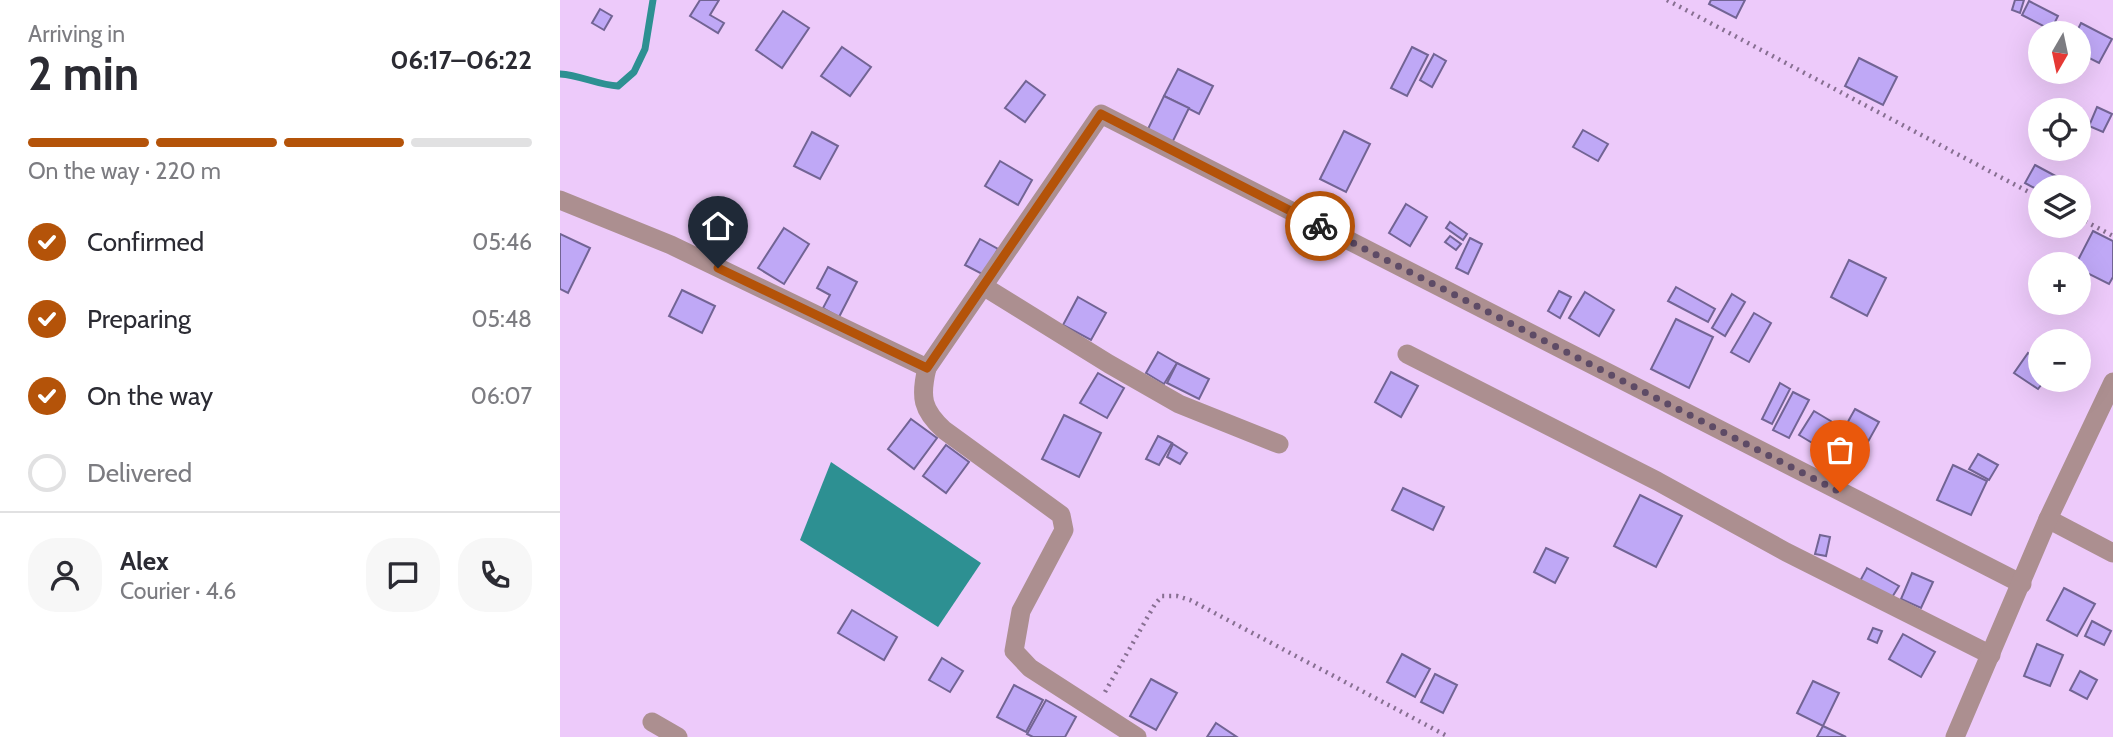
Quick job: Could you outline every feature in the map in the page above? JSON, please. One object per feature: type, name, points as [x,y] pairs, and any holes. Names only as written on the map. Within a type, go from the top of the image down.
[{"type":"street","points":[[1137,737],[1030,668],[1014,651],[1021,611],[1064,530],[1061,516],[928,416],[923,387],[927,368],[1101,114],[2022,584]]},
{"type":"street","points":[[560,200],[671,245],[927,368]]},
{"type":"street","points":[[984,286],[1179,404],[1279,444]]},
{"type":"street","points":[[1406,354],[1657,481],[1786,552],[1992,655]]},
{"type":"street","points":[[1955,737],[2048,519],[2113,382]]},
{"type":"street","points":[[2048,519],[2113,553]]},
{"type":"street","points":[[652,722],[678,737]]},
{"type":"path","points":[[1667,0],[2028,192]]},
{"type":"path","points":[[2091,224],[2113,236]]},
{"type":"path","points":[[1094,710],[1154,604],[1163,596],[1177,596],[1190,600],[1449,737]]},
{"type":"shaded area","points":[[831,462],[981,563],[938,627],[800,540]]},
{"type":"building","points":[[700,0],[719,0],[710,15],[724,23],[718,33],[690,16]]},
{"type":"building","points":[[1711,0],[1745,0],[1736,18],[1709,4]]},
{"type":"building","points":[[2015,0],[2024,0],[2020,13],[2012,10]]},
{"type":"building","points":[[2029,1],[2058,16],[2056,21],[2034,21],[2022,15]]},
{"type":"building","points":[[600,9],[612,16],[604,30],[592,23]]},
{"type":"building","points":[[783,11],[809,28],[782,68],[756,50]]},
{"type":"building","points":[[2091,28],[2112,39],[2099,63],[2091,59]]},
{"type":"building","points":[[842,47],[871,67],[850,96],[821,76]]},
{"type":"building","points":[[1412,47],[1428,55],[1407,96],[1391,88]]},
{"type":"building","points":[[1434,54],[1446,61],[1432,87],[1420,80]]},
{"type":"building","points":[[1859,58],[1897,77],[1883,105],[1845,86]]},
{"type":"building","points":[[1178,69],[1213,86],[1199,114],[1164,96]]},
{"type":"building","points":[[1026,81],[1045,95],[1025,122],[1005,108]]},
{"type":"building","points":[[1164,96],[1189,108],[1172,143],[1147,131]]},
{"type":"building","points":[[2097,107],[2112,114],[2103,132],[2091,127]]},
{"type":"building","points":[[1583,130],[1608,144],[1598,161],[1573,147]]},
{"type":"building","points":[[1344,131],[1370,144],[1346,192],[1320,179]]},
{"type":"building","points":[[812,132],[838,146],[820,179],[794,166]]},
{"type":"building","points":[[1000,161],[1032,180],[1018,205],[985,186]]},
{"type":"building","points":[[2035,165],[2054,175],[2029,175]]},
{"type":"building","points":[[1406,204],[1427,217],[1410,246],[1389,233]]},
{"type":"building","points":[[1450,222],[1467,234],[1463,240],[1446,228]]},
{"type":"building","points":[[784,228],[809,244],[784,284],[758,268]]},
{"type":"building","points":[[2093,231],[2113,241],[2113,277],[2109,284],[2091,275],[2091,252],[2082,252]]},
{"type":"building","points":[[560,234],[590,248],[568,293],[560,289]]},
{"type":"building","points":[[1450,236],[1461,244],[1456,250],[1445,242]]},
{"type":"building","points":[[1470,238],[1482,244],[1468,274],[1456,268]]},
{"type":"building","points":[[980,239],[998,249],[984,275],[965,265]]},
{"type":"building","points":[[1849,260],[1886,278],[1867,316],[1831,297]]},
{"type":"building","points":[[828,267],[857,282],[839,317],[823,308],[830,295],[817,288]]},
{"type":"building","points":[[1676,287],[1715,309],[1708,322],[1668,301]]},
{"type":"building","points":[[682,290],[715,306],[702,333],[669,316]]},
{"type":"building","points":[[1559,291],[1571,297],[1560,318],[1548,311]]},
{"type":"building","points":[[1585,292],[1614,310],[1599,336],[1569,318]]},
{"type":"building","points":[[1732,294],[1745,302],[1725,336],[1712,328]]},
{"type":"building","points":[[1078,297],[1106,313],[1091,340],[1063,325]]},
{"type":"building","points":[[1754,313],[1771,323],[1749,362],[1731,352]]},
{"type":"building","points":[[1676,319],[1713,337],[1689,388],[1651,369]]},
{"type":"building","points":[[1158,352],[1177,363],[1164,384],[1146,373]]},
{"type":"building","points":[[2028,353],[2028,382],[2014,373]]},
{"type":"building","points":[[1177,363],[1209,379],[1199,399],[1167,383]]},
{"type":"building","points":[[1391,372],[1418,386],[1401,417],[1375,402]]},
{"type":"building","points":[[1098,373],[1124,388],[1107,418],[1080,403]]},
{"type":"building","points":[[1780,383],[1790,389],[1772,424],[1762,419]]},
{"type":"building","points":[[1793,392],[1809,400],[1789,438],[1773,430]]},
{"type":"building","points":[[1855,409],[1879,422],[1855,465],[1831,452]]},
{"type":"building","points":[[1814,411],[1839,426],[1824,450],[1799,435]]},
{"type":"building","points":[[1064,415],[1101,433],[1079,477],[1042,459]]},
{"type":"building","points":[[911,419],[937,438],[914,469],[888,449]]},
{"type":"building","points":[[1158,436],[1172,443],[1159,465],[1146,459]]},
{"type":"building","points":[[1173,444],[1187,453],[1180,464],[1167,457]]},
{"type":"building","points":[[946,445],[969,462],[946,493],[923,476]]},
{"type":"building","points":[[1978,454],[1998,465],[1989,480],[1969,469]]},
{"type":"building","points":[[1953,465],[1987,481],[1971,515],[1937,500]]},
{"type":"building","points":[[1403,488],[1444,507],[1433,530],[1392,510]]},
{"type":"building","points":[[1640,495],[1682,516],[1656,567],[1614,546]]},
{"type":"building","points":[[1820,535],[1830,537],[1826,556],[1815,554]]},
{"type":"building","points":[[1546,548],[1568,558],[1555,583],[1534,572]]},
{"type":"building","points":[[1867,568],[1899,586],[1891,599],[1860,581]]},
{"type":"building","points":[[1912,573],[1933,582],[1921,608],[1901,599]]},
{"type":"building","points":[[2064,588],[2095,604],[2077,636],[2047,620]]},
{"type":"building","points":[[852,610],[897,637],[884,660],[838,633]]},
{"type":"building","points":[[2092,621],[2111,631],[2104,645],[2085,636]]},
{"type":"building","points":[[1873,628],[1882,631],[1877,643],[1868,639]]},
{"type":"building","points":[[1903,634],[1935,652],[1921,677],[1889,659]]},
{"type":"building","points":[[2037,644],[2063,655],[2050,686],[2024,676]]},
{"type":"building","points":[[1402,654],[1430,669],[1415,697],[1387,682]]},
{"type":"building","points":[[942,658],[963,671],[950,692],[929,680]]},
{"type":"building","points":[[2080,671],[2097,680],[2087,699],[2070,690]]},
{"type":"building","points":[[1435,674],[1457,685],[1443,713],[1421,702]]},
{"type":"building","points":[[1151,679],[1177,693],[1156,730],[1130,716]]},
{"type":"building","points":[[1813,681],[1839,693],[1823,726],[1797,713]]},
{"type":"building","points":[[1014,685],[1043,700],[1026,732],[997,717]]},
{"type":"building","points":[[1046,700],[1076,717],[1065,737],[1033,737],[1027,734]]},
{"type":"building","points":[[1216,723],[1237,737],[1207,737]]},
{"type":"building","points":[[1823,726],[1846,737],[1817,737]]},
{"type":"waterway","points":[[560,74],[618,86],[634,72],[645,49],[653,0]]},
{"type":"way so far","points":[[1320,226],[1840,492]]},
{"type":"route","points":[[718,268],[927,368],[1101,114],[1320,226]]}]
